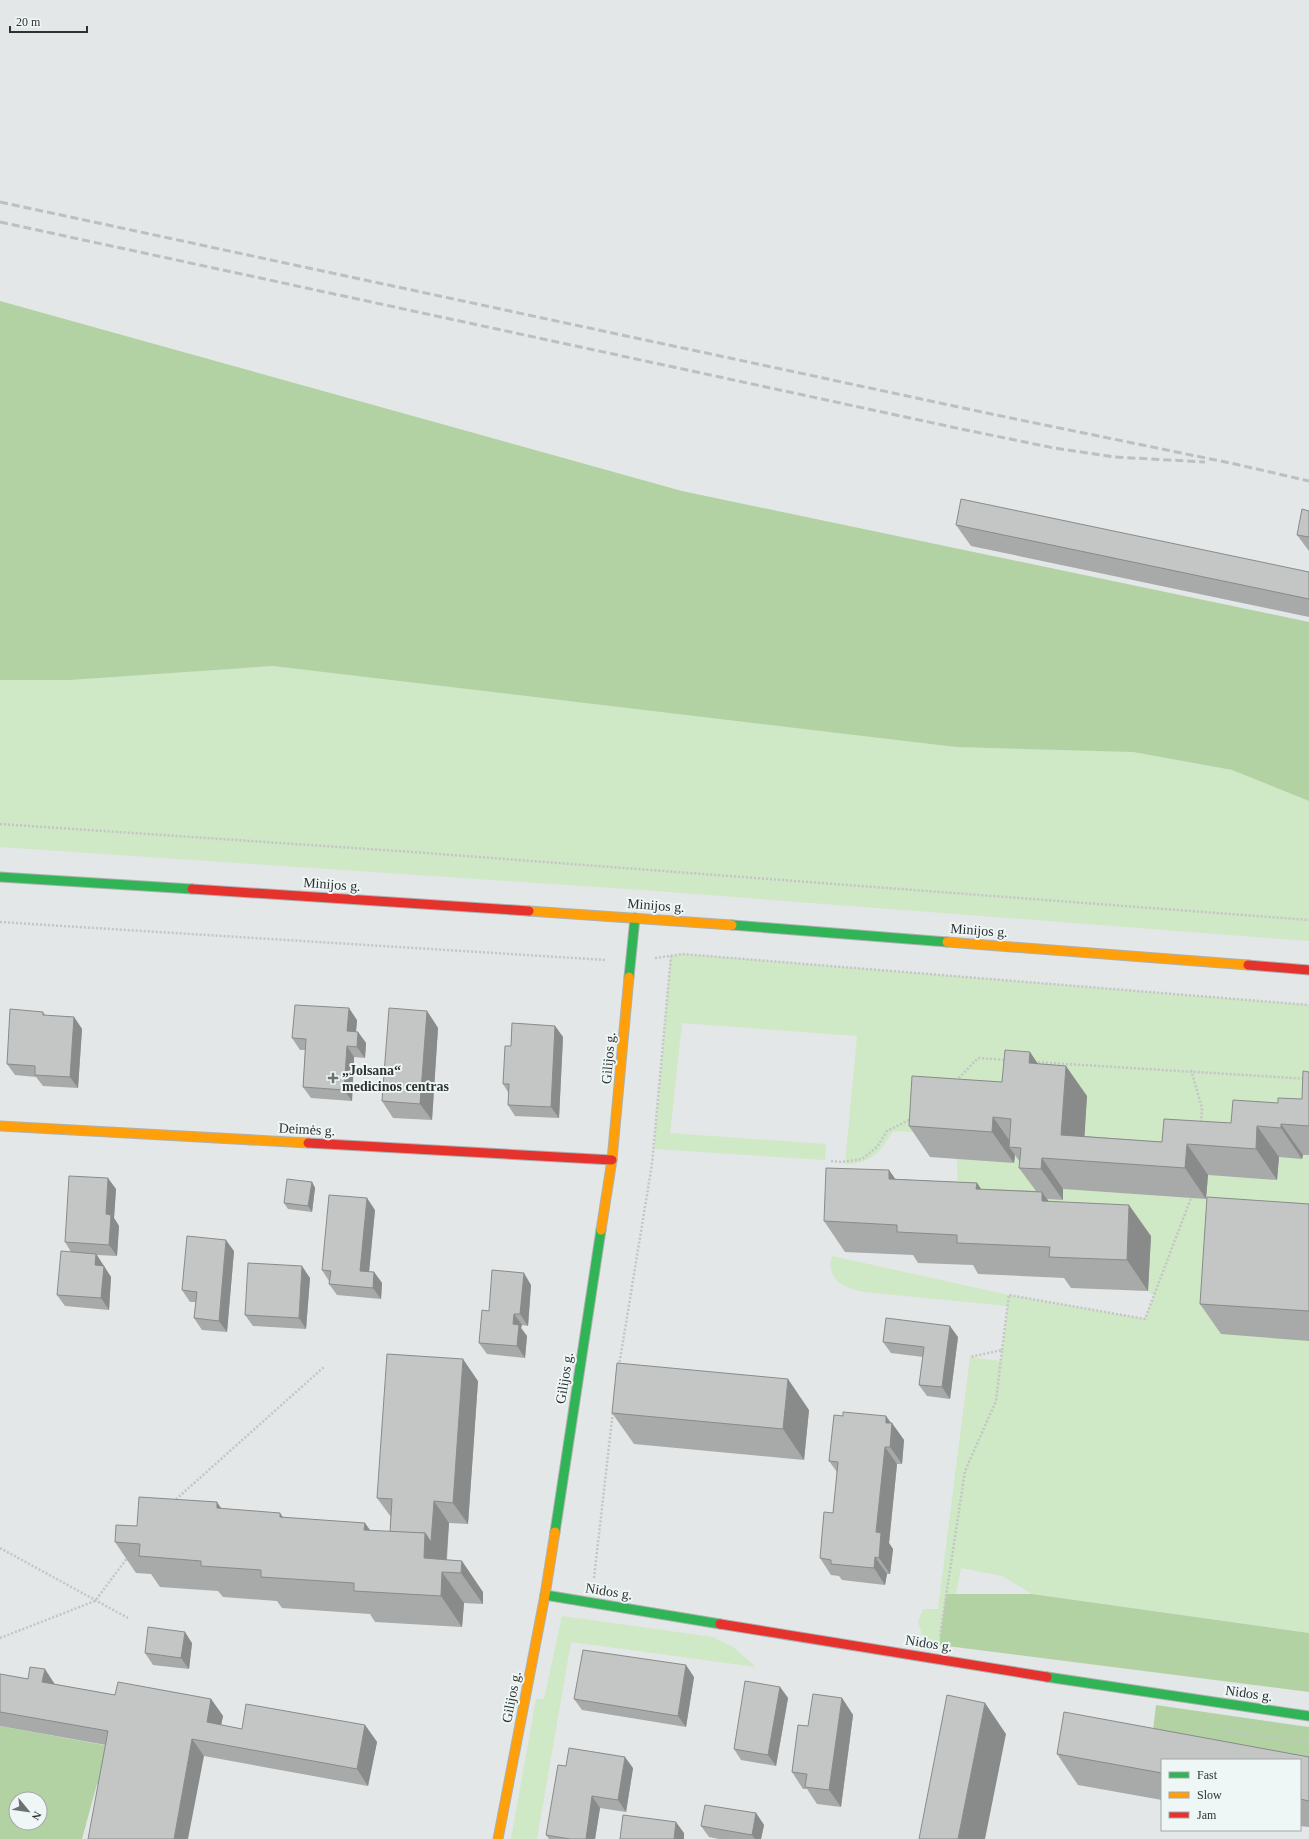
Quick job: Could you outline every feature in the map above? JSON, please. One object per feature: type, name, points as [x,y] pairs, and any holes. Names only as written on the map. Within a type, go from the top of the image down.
[{"type":"street","name":"Minijos g.","points":[[0,877],[635,918],[1309,970]]},
{"type":"street","name":"Gilijos g.","points":[[498,1839],[544,1595],[612,1160],[635,918]]},
{"type":"street","name":"Deimės g.","points":[[0,1126],[612,1160]]},
{"type":"street","name":"Nidos g.","points":[[544,1595],[1088,1684],[1309,1716]]},
{"type":"path","points":[[0,824],[786,880],[1309,920]]},
{"type":"path","points":[[618,1372],[652,1164],[671,956]]},
{"type":"path","points":[[952,1085],[978,1058],[1010,1060]]},
{"type":"path","points":[[1034,1062],[1309,1078]]},
{"type":"path","points":[[1191,1070],[1202,1108],[1201,1129]]},
{"type":"path","points":[[831,1161],[842,1162],[862,1160],[876,1147],[887,1131],[913,1118]]},
{"type":"path","points":[[937,1659],[965,1471],[996,1401],[1009,1295],[1145,1319],[1191,1198]]},
{"type":"path","points":[[970,1357],[1002,1350]]},
{"type":"path","points":[[169,1505],[325,1366]]},
{"type":"path","points":[[591,1603],[614,1409]]},
{"type":"path","points":[[0,1548],[128,1618]]},
{"type":"path","points":[[0,1638],[95,1601],[131,1553]]},
{"type":"green space","points":[[0,301],[682,491],[1309,622],[1309,801],[1232,770],[1133,752],[956,747],[273,666],[70,680],[0,680]]},
{"type":"green space","points":[[273,666],[1133,752],[1232,770],[1309,801],[1309,941],[642,890],[0,847],[0,680],[70,680]]},
{"type":"green space","points":[[683,954],[1309,1005],[1309,1129],[1253,1154],[893,1131],[879,1151],[869,1159],[862,1162],[845,1164],[857,1036],[682,1023],[670,1133],[826,1144],[825,1160],[654,1149],[671,956]]},
{"type":"green space","points":[[1015,1148],[1041,1198],[1063,1200],[1063,1189],[1206,1199],[1208,1175],[1277,1180],[1279,1157],[1309,1155],[1309,1633],[1032,1594],[1002,1576],[961,1568],[956,1594],[946,1594],[939,1645],[923,1638],[918,1621],[923,1609],[938,1609],[970,1357],[1001,1361],[1008,1306],[864,1292],[839,1283],[833,1274],[831,1267],[832,1256],[1009,1295],[1145,1319],[1154,1295],[1148,1291],[1151,1236],[958,1212],[957,1158],[1014,1163]]},
{"type":"green space","points":[[946,1594],[1032,1594],[1309,1633],[1309,1692],[939,1645]]},
{"type":"green space","points":[[562,1616],[713,1637],[733,1647],[756,1667],[571,1642],[537,1839],[511,1839],[536,1699],[544,1699]]},
{"type":"green space","points":[[1156,1705],[1309,1727],[1309,1784],[1301,1759],[1173,1759],[1150,1755]]},
{"type":"green space","points":[[0,1726],[120,1748],[113,1781],[97,1784],[82,1839],[0,1839]]},
{"type":"building","points":[[961,499],[1309,572],[1309,599],[956,525]]},
{"type":"building","points":[[1302,509],[1309,511],[1309,537],[1297,535]]},
{"type":"building","name":"„Jolsana“ medicinos centras","points":[[295,1005],[349,1008],[347,1031],[358,1032],[357,1047],[347,1046],[344,1090],[303,1087],[306,1039],[292,1038]]},
{"type":"building","points":[[389,1008],[427,1011],[420,1104],[382,1101]]},
{"type":"building","points":[[10,1009],[43,1012],[43,1015],[74,1017],[70,1077],[35,1075],[35,1066],[7,1064]]},
{"type":"building","points":[[512,1023],[555,1026],[551,1107],[508,1105],[509,1084],[503,1084],[505,1046],[511,1046]]},
{"type":"building","points":[[1005,1050],[1030,1052],[1029,1063],[1066,1066],[1061,1135],[1162,1142],[1164,1119],[1231,1123],[1233,1100],[1278,1103],[1278,1098],[1302,1099],[1303,1071],[1309,1072],[1309,1126],[1281,1124],[1281,1128],[1257,1126],[1256,1149],[1187,1144],[1185,1168],[1042,1158],[1041,1169],[1019,1168],[1021,1148],[1009,1147],[1011,1119],[993,1117],[992,1132],[909,1126],[912,1076],[1002,1082]]},
{"type":"building","points":[[826,1168],[889,1170],[889,1179],[977,1183],[976,1189],[1042,1192],[1042,1201],[1129,1205],[1127,1260],[1049,1257],[1050,1247],[957,1243],[957,1235],[897,1232],[897,1225],[824,1221]]},
{"type":"building","points":[[69,1176],[108,1178],[106,1214],[111,1215],[109,1245],[65,1242]]},
{"type":"building","points":[[287,1179],[312,1182],[308,1206],[284,1203]]},
{"type":"building","points":[[329,1195],[367,1198],[360,1271],[374,1272],[373,1288],[329,1284],[331,1271],[322,1270]]},
{"type":"building","points":[[1207,1197],[1309,1204],[1309,1311],[1200,1304]]},
{"type":"building","points":[[187,1236],[226,1240],[219,1321],[194,1318],[197,1292],[182,1290]]},
{"type":"building","points":[[61,1251],[96,1254],[95,1265],[104,1266],[101,1298],[57,1295]]},
{"type":"building","points":[[248,1263],[302,1266],[299,1318],[245,1315]]},
{"type":"building","points":[[492,1270],[524,1273],[520,1314],[514,1314],[513,1324],[519,1325],[517,1346],[479,1343],[482,1310],[489,1311]]},
{"type":"building","points":[[886,1318],[950,1326],[942,1387],[919,1385],[924,1347],[883,1342]]},
{"type":"building","points":[[387,1354],[463,1359],[453,1503],[434,1501],[431,1542],[425,1533],[390,1532],[392,1499],[377,1498]]},
{"type":"building","points":[[617,1363],[788,1379],[783,1429],[612,1413]]},
{"type":"building","points":[[843,1412],[886,1416],[886,1423],[892,1423],[890,1447],[885,1447],[876,1532],[881,1533],[879,1558],[875,1557],[874,1568],[831,1564],[831,1560],[820,1558],[824,1512],[833,1513],[838,1462],[829,1461],[834,1415],[843,1416]]},
{"type":"building","points":[[139,1497],[217,1502],[217,1508],[280,1513],[280,1517],[365,1523],[364,1530],[425,1533],[424,1558],[462,1561],[461,1573],[442,1572],[441,1596],[354,1591],[354,1583],[261,1577],[261,1570],[201,1566],[201,1561],[139,1556],[140,1544],[115,1542],[116,1525],[137,1526]]},
{"type":"building","points":[[148,1627],[185,1632],[181,1658],[145,1653]]},
{"type":"building","points":[[583,1650],[686,1665],[678,1716],[574,1699]]},
{"type":"building","points":[[30,1667],[45,1669],[42,1682],[115,1695],[118,1682],[211,1699],[207,1722],[242,1729],[246,1704],[365,1725],[357,1769],[192,1739],[174,1839],[88,1839],[108,1731],[0,1712],[0,1674],[28,1679]]},
{"type":"building","points":[[745,1681],[780,1687],[768,1755],[734,1749]]},
{"type":"building","points":[[813,1694],[842,1698],[829,1790],[805,1787],[807,1774],[792,1772],[798,1725],[808,1726]]},
{"type":"building","points":[[947,1695],[985,1703],[958,1839],[919,1839]]},
{"type":"building","points":[[1064,1712],[1309,1757],[1309,1801],[1301,1799],[1301,1759],[1161,1759],[1161,1773],[1057,1754]]},
{"type":"building","points":[[569,1748],[625,1757],[618,1800],[592,1796],[586,1839],[570,1839],[546,1835],[558,1765],[566,1766]]},
{"type":"building","points":[[705,1805],[756,1813],[752,1835],[701,1826]]},
{"type":"building","points":[[623,1815],[676,1822],[674,1839],[620,1839]]},
{"type":"railway","points":[[0,202],[996,415],[1235,464],[1309,481]]},
{"type":"railway","points":[[0,222],[1054,448],[1115,457],[1205,462]]},
{"type":"traffic: fast","points":[[0,877],[192,889]]},
{"type":"traffic: fast","points":[[629,977],[635,918]]},
{"type":"traffic: fast","points":[[732,925],[947,942]]},
{"type":"traffic: fast","points":[[555,1532],[601,1230]]},
{"type":"traffic: fast","points":[[545,1595],[720,1624]]},
{"type":"traffic: fast","points":[[1047,1677],[1309,1716]]},
{"type":"traffic: slow","points":[[529,911],[732,925]]},
{"type":"traffic: slow","points":[[947,942],[1248,965]]},
{"type":"traffic: slow","points":[[601,1230],[612,1160],[629,977]]},
{"type":"traffic: slow","points":[[0,1126],[308,1143]]},
{"type":"traffic: slow","points":[[498,1839],[545,1595],[555,1532]]},
{"type":"traffic: jam","points":[[192,889],[529,911]]},
{"type":"traffic: jam","points":[[1248,965],[1309,970]]},
{"type":"traffic: jam","points":[[308,1143],[612,1160]]},
{"type":"traffic: jam","points":[[720,1624],[1047,1677]]},
{"type":"place","name":"„Jolsana“ medicinos centras","points":[[333,1078]]}]
